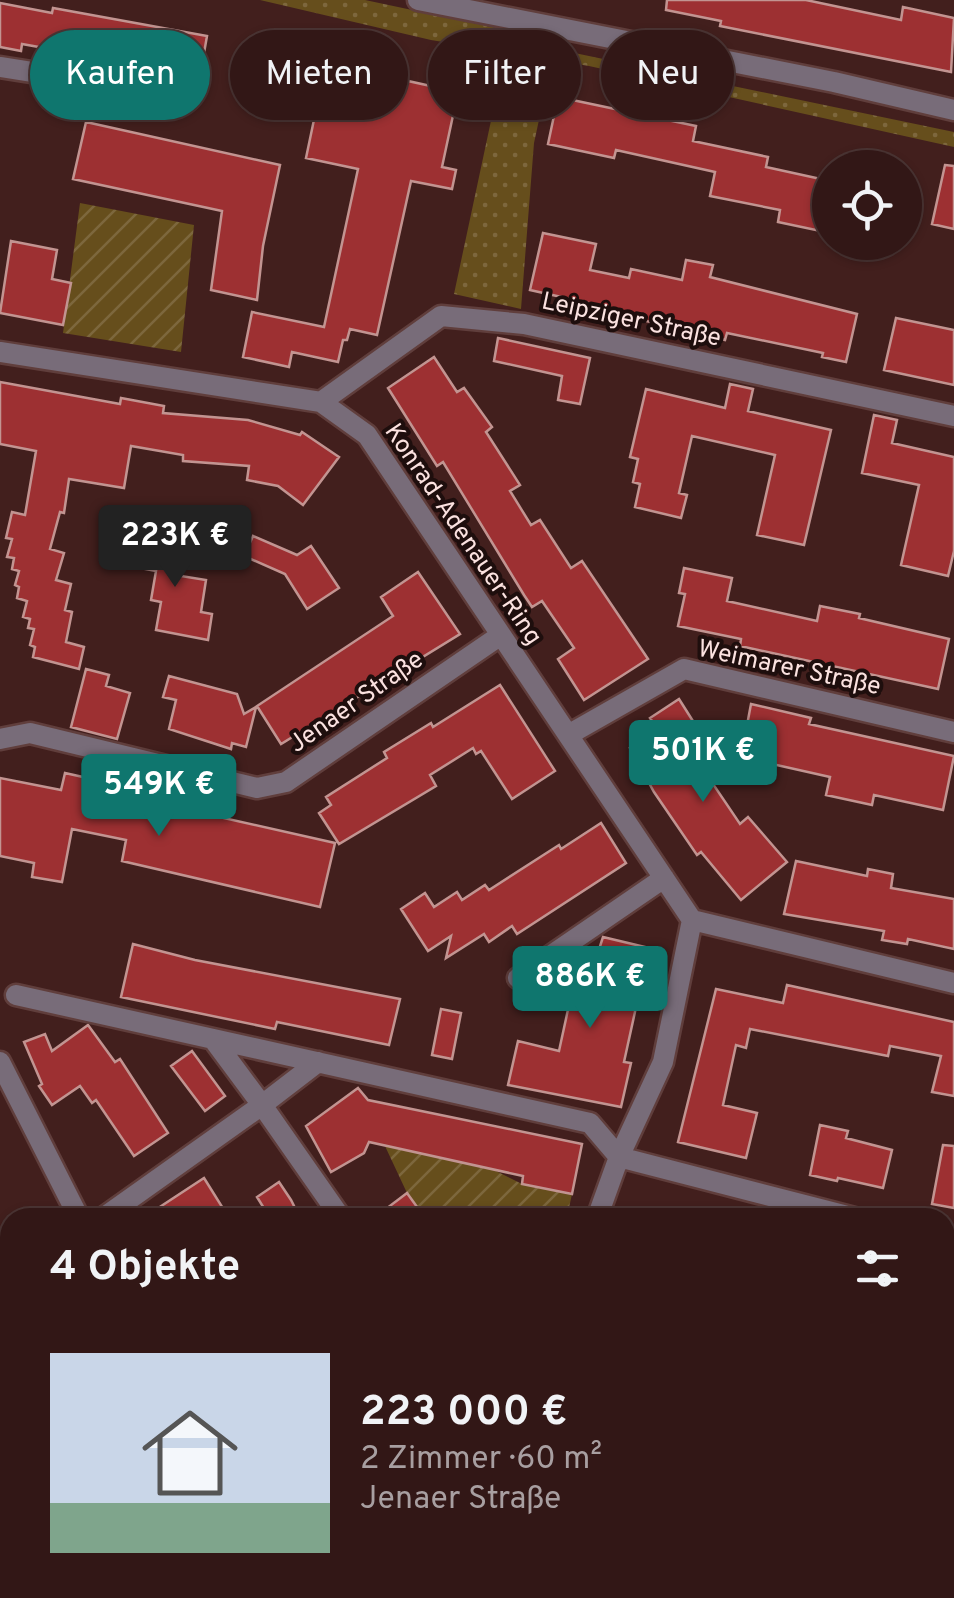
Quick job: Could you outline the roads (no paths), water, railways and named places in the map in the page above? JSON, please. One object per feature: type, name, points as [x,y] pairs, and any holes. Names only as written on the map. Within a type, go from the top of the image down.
[{"type":"street","points":[[418,0],[519,9],[954,110]]},
{"type":"street","points":[[0,66],[30,71]]},
{"type":"street","name":"Leipziger Straße","points":[[321,402],[442,316],[524,324],[954,416]]},
{"type":"street","name":"Konrad-Adenauer-Ring","points":[[0,352],[321,402],[367,435],[692,920]]},
{"type":"street","name":"Jenaer Straße","points":[[0,740],[30,733],[256,788],[272,786],[286,782],[501,635]]},
{"type":"street","name":"Weimarer Straße","points":[[568,735],[684,669],[954,732]]},
{"type":"street","points":[[518,978],[664,878]]},
{"type":"street","points":[[601,1208],[619,1157],[663,1062],[692,920],[954,983]]},
{"type":"street","points":[[16,995],[590,1122],[619,1157],[816,1208]]},
{"type":"street","points":[[213,1039],[334,1208]]},
{"type":"street","points":[[0,1062],[74,1208]]},
{"type":"street","points":[[116,1208],[318,1062]]}]
